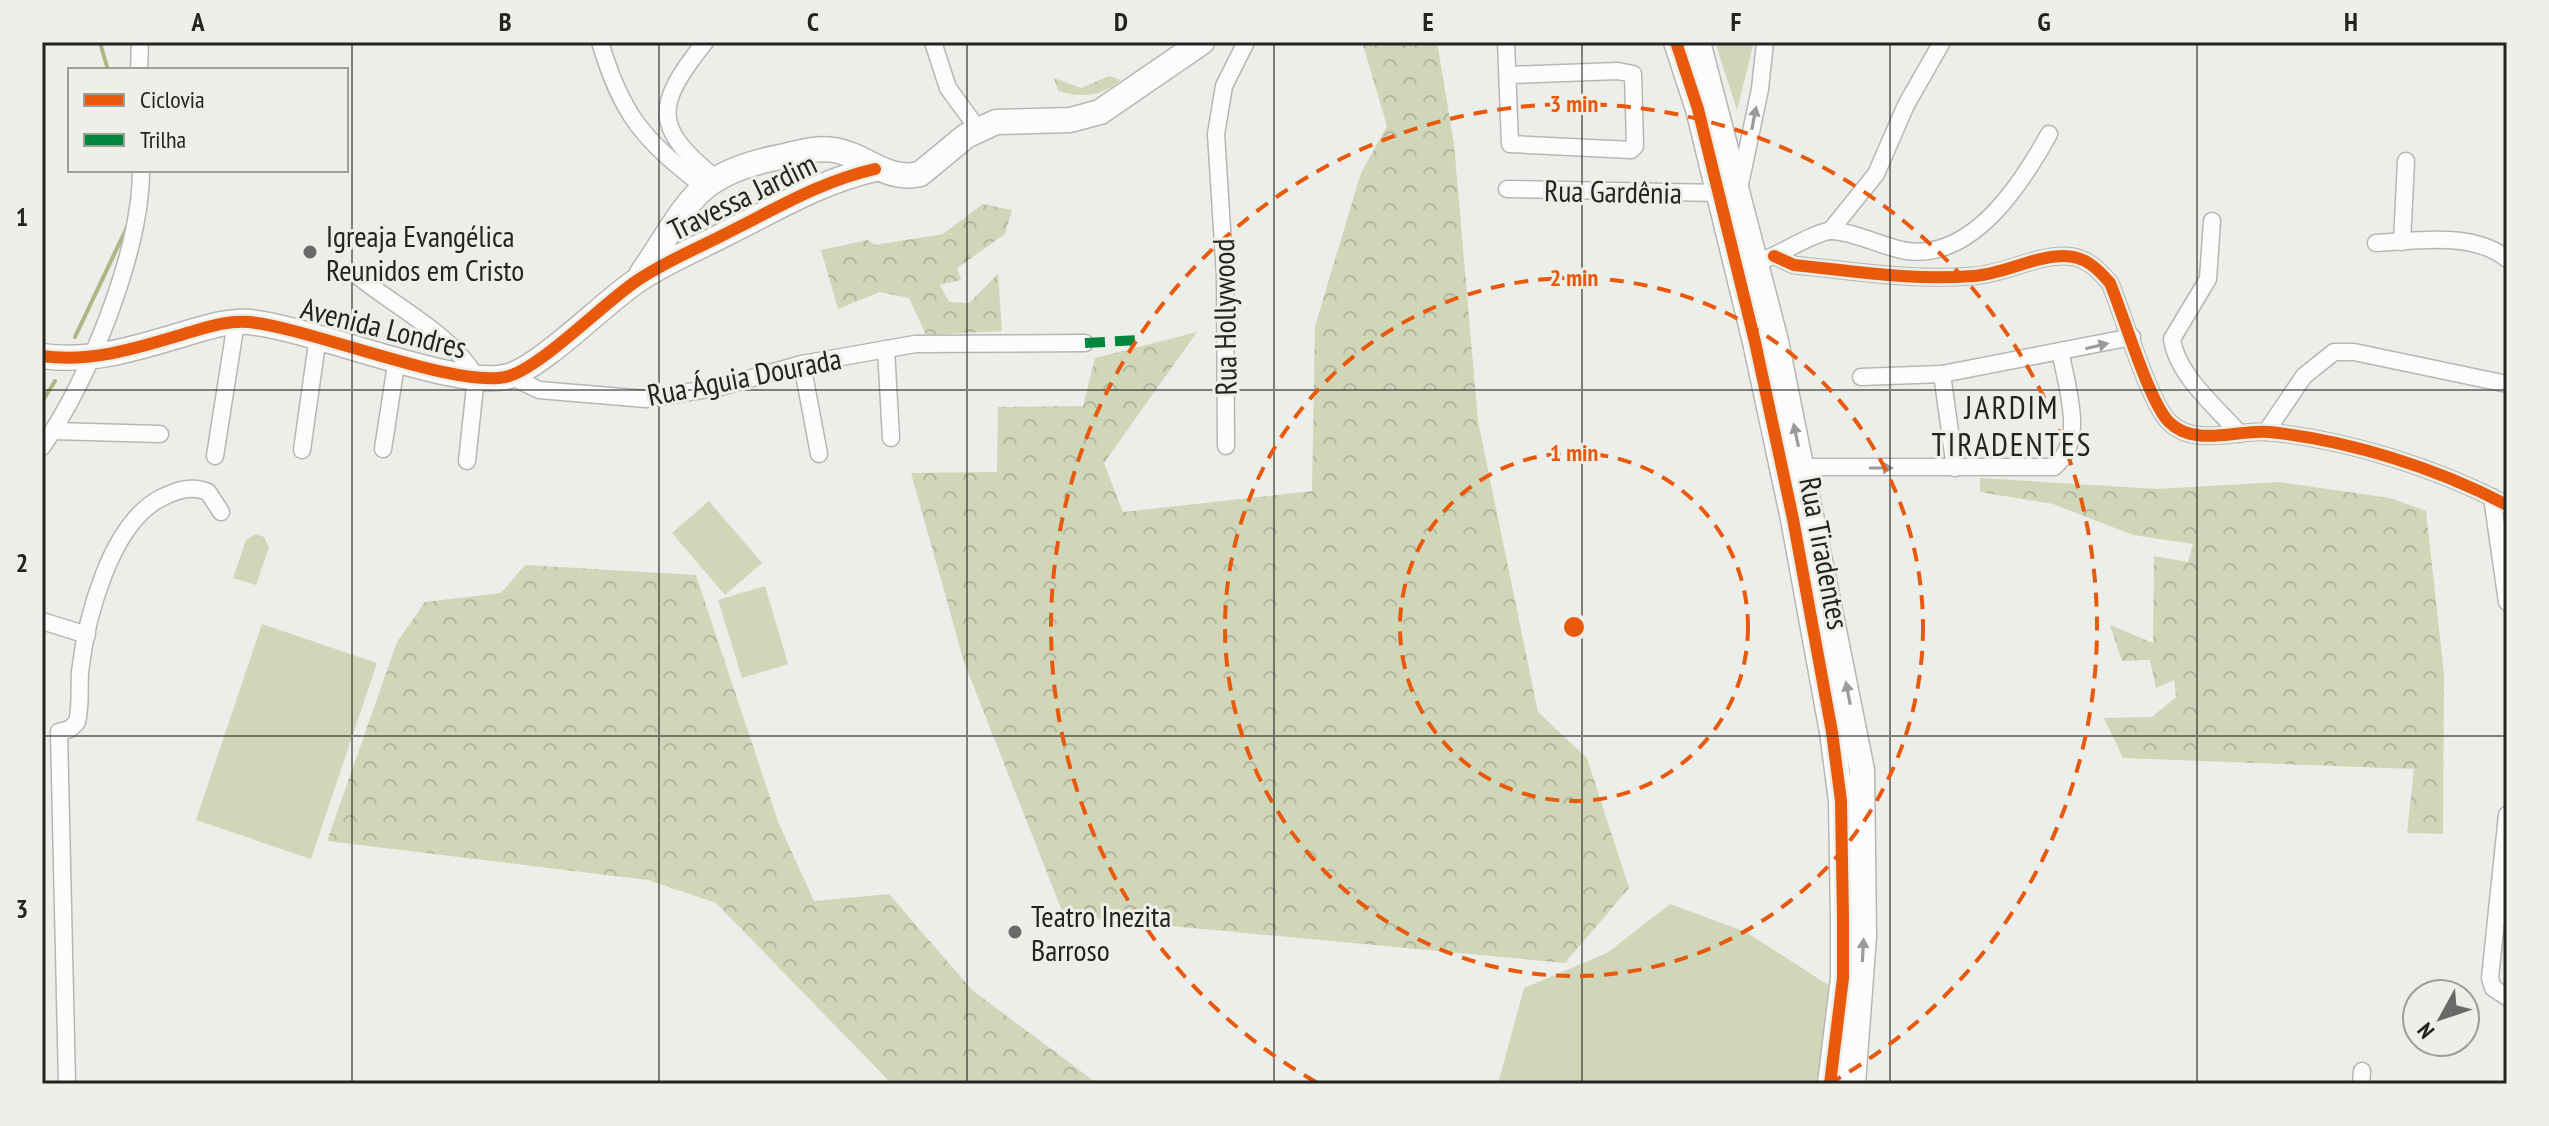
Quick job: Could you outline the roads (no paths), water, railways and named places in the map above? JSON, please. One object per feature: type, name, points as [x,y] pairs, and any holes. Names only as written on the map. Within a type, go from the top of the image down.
[{"type":"street","points":[[139,68],[140,42]]},
{"type":"street","points":[[600,42],[610,75],[641,133],[708,181]]},
{"type":"street","points":[[705,42],[673,91],[668,127],[681,149],[708,181]]},
{"type":"street","points":[[933,42],[948,88],[978,129],[996,122],[1070,120],[1100,112],[1202,42]]},
{"type":"street","name":"Rua Hollywood","points":[[1226,446],[1225,276],[1217,112],[1224,86],[1246,42]]},
{"type":"street","points":[[1506,42],[1512,145],[1631,150],[1635,146],[1633,74],[1618,71],[1509,75]]},
{"type":"street","name":"Rua Tiradentes","points":[[1676,42],[1728,194],[1765,259],[1793,467]]},
{"type":"street","points":[[1688,73],[1695,42]]},
{"type":"street","name":"Rua Tiradentes","points":[[1695,42],[1804,518],[1841,801],[1853,1084]]},
{"type":"street","name":"Rua Tiradentes","points":[[1728,194],[1760,89],[1765,42]]},
{"type":"street","points":[[1765,259],[1830,231],[1876,174],[1906,105],[1942,42]]},
{"type":"street","name":"Travessa Jardim","points":[[636,281],[850,165],[897,174],[920,174],[978,129]]},
{"type":"street","points":[[1830,231],[1905,251],[1926,252],[1952,243],[2011,198],[2049,134]]},
{"type":"street","points":[[510,376],[535,361],[636,281],[708,181],[750,162],[807,151],[834,150],[850,165]]},
{"type":"street","points":[[2402,242],[2406,161]]},
{"type":"street","points":[[42,447],[91,357],[139,208],[141,172]]},
{"type":"street","name":"Rua Gardênia","points":[[1507,189],[1728,194]]},
{"type":"street","points":[[2212,221],[2208,279],[2172,339],[2173,350],[2187,374],[2240,434]]},
{"type":"street","points":[[671,230],[672,239],[685,252]]},
{"type":"street","points":[[2376,243],[2475,243],[2493,248],[2507,259]]},
{"type":"street","points":[[1765,259],[1794,265],[1948,278],[2011,270],[2054,257],[2078,258],[2095,265],[2110,283],[2150,388],[2161,413],[2171,424],[2200,435],[2266,432],[2380,456],[2500,501],[2507,602]]},
{"type":"street","points":[[354,273],[454,348],[476,377],[467,461]]},
{"type":"street","points":[[215,456],[236,322]]},
{"type":"street","name":"Avenida Londres","points":[[42,356],[91,357],[236,322],[318,336],[476,377],[510,376]]},
{"type":"street","points":[[302,450],[318,336]]},
{"type":"street","points":[[1861,377],[1942,374],[2061,354],[2132,337]]},
{"type":"street","name":"Rua Águia Dourada","points":[[510,376],[539,390],[646,399],[720,387],[802,364],[886,349],[962,342],[1085,343]]},
{"type":"street","points":[[886,349],[891,438]]},
{"type":"street","points":[[2266,432],[2304,376],[2334,352],[2354,352],[2507,384]]},
{"type":"street","points":[[1793,467],[2054,467],[2071,446],[2073,433],[2061,354]]},
{"type":"street","points":[[383,449],[397,358]]},
{"type":"street","points":[[802,364],[819,454]]},
{"type":"street","points":[[1942,374],[1955,468]]},
{"type":"street","points":[[53,431],[160,434]]},
{"type":"street","points":[[67,1084],[50,731],[70,729],[77,722],[87,635],[112,557],[141,512],[170,494],[194,488],[212,495],[221,512]]},
{"type":"street","points":[[42,621],[87,635]]},
{"type":"street","points":[[2507,815],[2490,978],[2493,988],[2507,997]]},
{"type":"street","name":"Rua Tiradentes","points":[[1830,1084],[1851,989]]},
{"type":"waterway","points":[[101,46],[107,68]]},
{"type":"waterway","points":[[75,337],[128,225]]},
{"type":"waterway","points":[[42,402],[55,381]]},
{"type":"place","name":"Igreaja Evangélica Reunidos em Cristo","points":[[310,252]]},
{"type":"place","name":"Teatro Inezita Barroso","points":[[1015,932]]},
{"type":"district","name":"JARDIM TIRADENTES","points":[[2012,426]]}]
